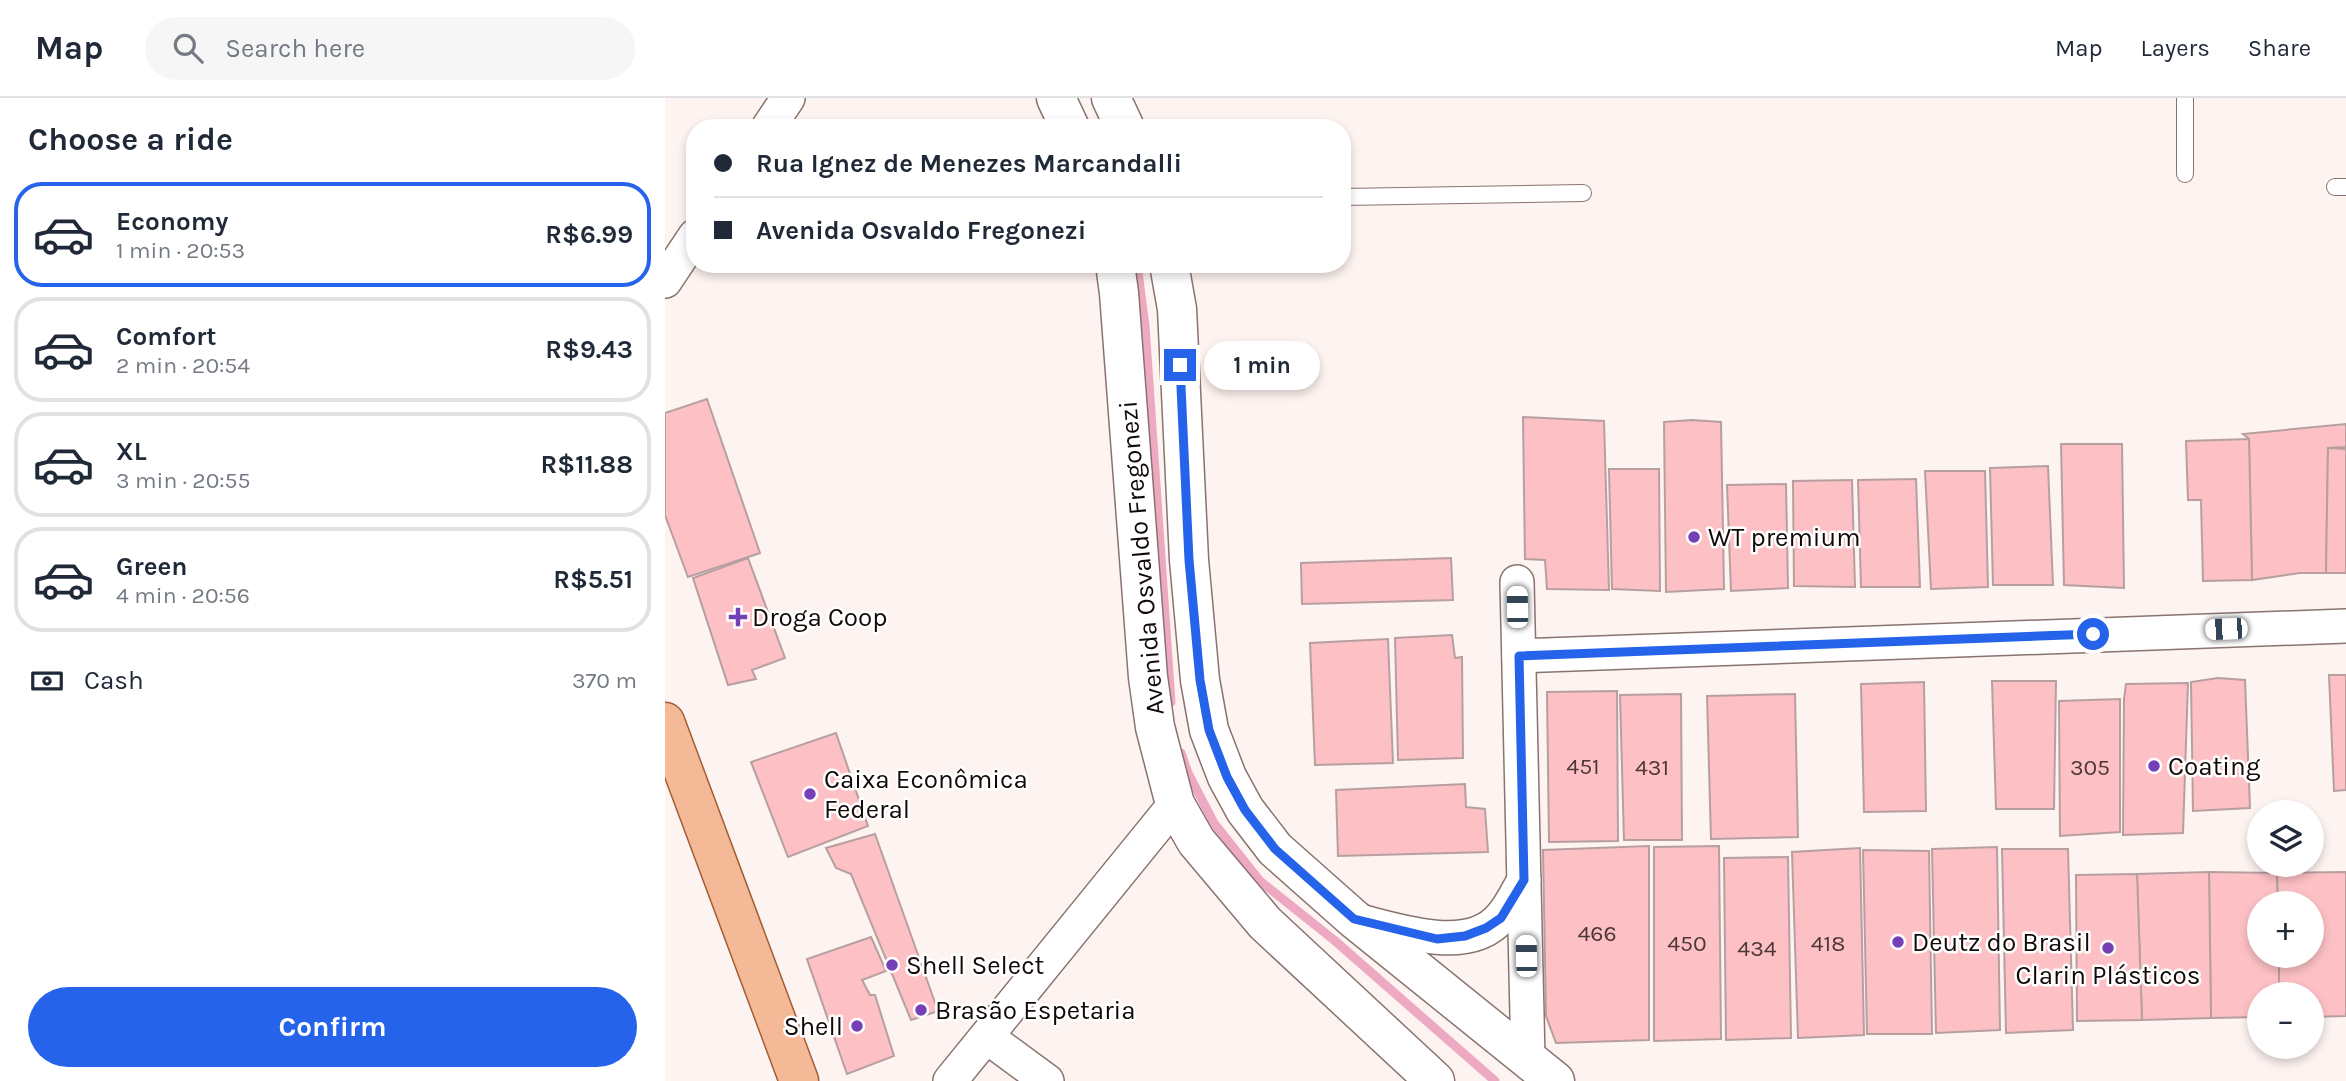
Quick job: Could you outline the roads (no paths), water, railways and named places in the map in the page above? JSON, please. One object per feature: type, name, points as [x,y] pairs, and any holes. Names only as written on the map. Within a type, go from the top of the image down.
[{"type":"main road","points":[[665,722],[799,1081]]},
{"type":"street","points":[[774,119],[787,98]]},
{"type":"street","points":[[1056,98],[1066,119]]},
{"type":"street","points":[[1111,98],[1121,119]]},
{"type":"street","points":[[665,281],[686,250]]},
{"type":"street","name":"Avenida Osvaldo Fregonezi","points":[[1116,273],[1148,677],[1155,727],[1175,804],[1196,841],[1265,923],[1435,1081]]},
{"type":"street","name":"Avenida Osvaldo Fregonezi","points":[[1171,273],[1177,309],[1192,587],[1200,680],[1209,730],[1227,777],[1245,810],[1275,849],[1354,919],[1541,1070]]},
{"type":"street","points":[[1517,582],[1524,880],[1541,1070]]},
{"type":"street","points":[[1519,656],[2346,626]]},
{"type":"street","points":[[950,1081],[1175,804]]},
{"type":"street","points":[[1354,919],[1437,939],[1465,936],[1486,928],[1501,918],[1524,880]]},
{"type":"street","points":[[987,1037],[1047,1081]]},
{"type":"lane","points":[[2185,98],[2185,174]]},
{"type":"lane","points":[[1351,197],[1583,193]]},
{"type":"waterway","points":[[1138,273],[1145,326],[1171,702]]},
{"type":"waterway","points":[[1181,753],[1188,773],[1214,823],[1260,881],[1334,940],[1495,1081]]},
{"type":"place","name":"WT premium","points":[[1694,537]]},
{"type":"place","name":"Droga Coop","points":[[738,617]]},
{"type":"place","name":"Coating","points":[[2154,766]]},
{"type":"place","name":"Caixa Econômica Federal","points":[[810,794]]},
{"type":"place","name":"Deutz do Brasil","points":[[1898,942]]},
{"type":"place","name":"Clarin Plásticos","points":[[2108,948]]},
{"type":"place","name":"Shell Select","points":[[892,965]]},
{"type":"place","name":"Brasão Espetaria","points":[[921,1010]]},
{"type":"place","name":"Shell","points":[[857,1026]]}]
